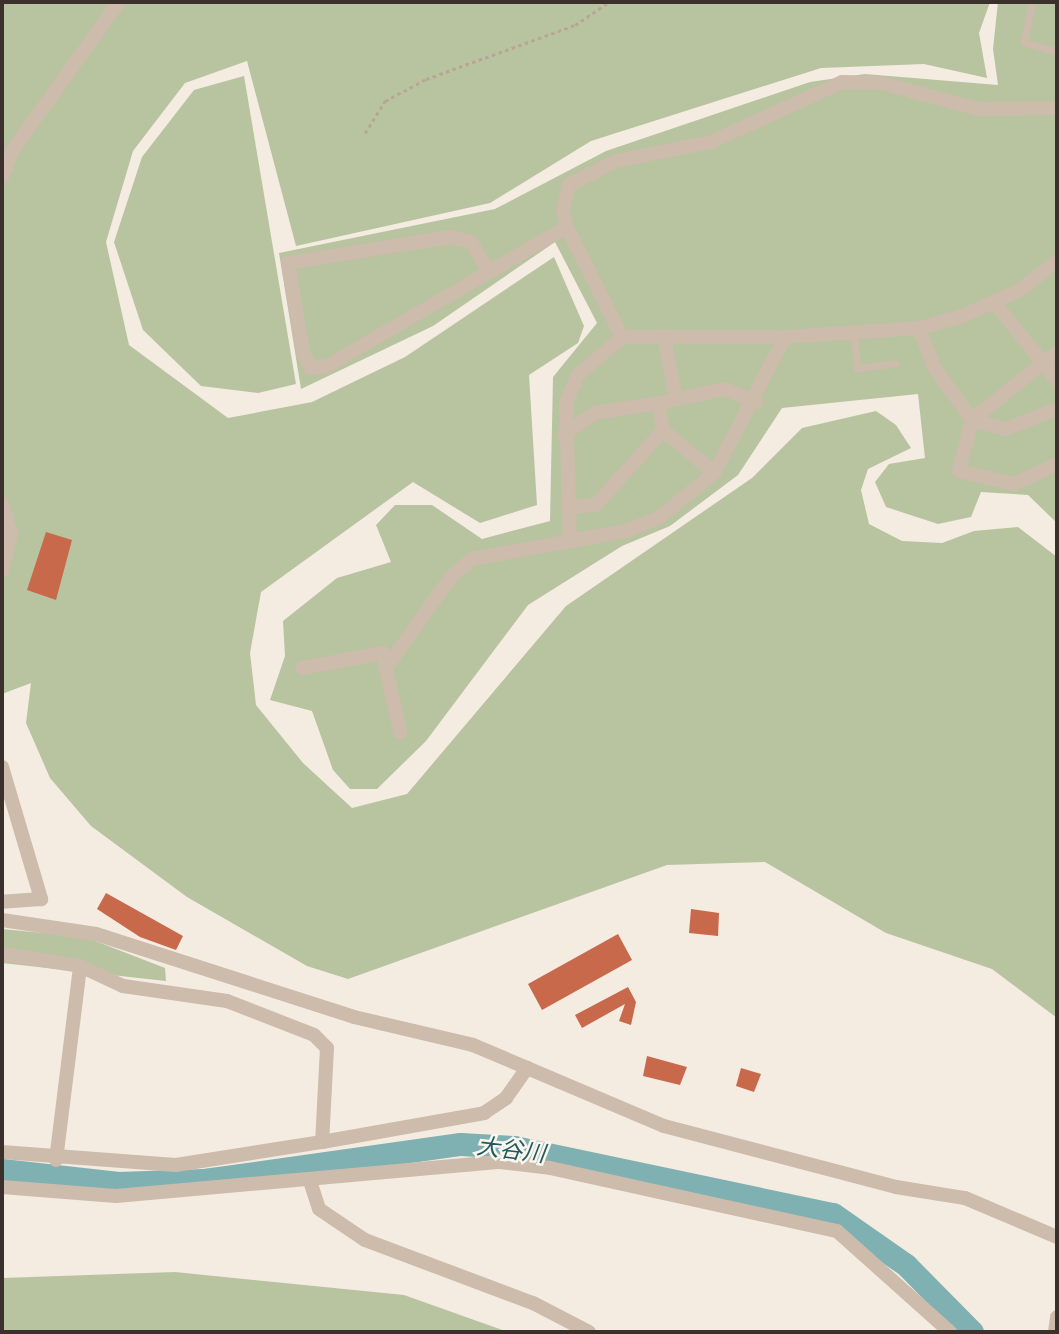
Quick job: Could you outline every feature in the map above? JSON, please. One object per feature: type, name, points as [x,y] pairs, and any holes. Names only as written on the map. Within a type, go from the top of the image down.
[{"type":"street","points":[[2,177],[14,148],[119,2]]},
{"type":"street","points":[[622,337],[568,227],[563,209],[569,185],[584,173],[711,142],[842,82],[882,83],[977,109],[1057,108]]},
{"type":"street","points":[[489,272],[471,242],[450,237],[288,263],[303,353],[311,368],[327,366],[568,227]]},
{"type":"street","points":[[570,538],[564,434],[578,375],[622,337],[785,337],[919,328],[993,302],[1057,261]]},
{"type":"street","points":[[993,302],[1057,380]]},
{"type":"street","points":[[919,328],[933,365],[972,420],[1006,429],[1057,409]]},
{"type":"street","points":[[664,335],[676,399]]},
{"type":"street","points":[[386,668],[451,577],[472,559],[570,538],[626,531],[660,517],[714,473],[756,402],[785,337]]},
{"type":"street","points":[[1057,352],[972,420],[959,471],[1014,484],[1057,464]]},
{"type":"street","points":[[564,434],[595,413],[725,389],[756,402]]},
{"type":"street","points":[[659,403],[663,430],[714,473]]},
{"type":"street","points":[[568,507],[596,505],[663,430]]},
{"type":"street","points":[[2,504],[11,534],[2,571]]},
{"type":"street","points":[[302,668],[383,653],[400,732]]},
{"type":"street","points":[[2,766],[41,899],[2,902]]},
{"type":"street","points":[[2,920],[96,934],[354,1017],[473,1045],[664,1126],[896,1187],[965,1198],[1056,1235]]},
{"type":"street","points":[[2,954],[80,966],[123,986],[227,1001],[314,1035],[327,1048],[321,1142]]},
{"type":"street","points":[[56,1160],[80,966]]},
{"type":"street","points":[[2,1153],[56,1160],[176,1165],[321,1142],[484,1113],[506,1098],[527,1068]]},
{"type":"street","points":[[2,1186],[116,1196],[310,1181],[500,1162],[803,1218],[860,1245],[950,1332]]},
{"type":"street","points":[[310,1181],[319,1209],[365,1240],[533,1303],[589,1332]]},
{"type":"street","points":[[1055,1332],[1057,1317]]},
{"type":"lane","points":[[1032,2],[1024,42],[1057,52]]},
{"type":"lane","points":[[854,333],[857,368],[896,363]]},
{"type":"path","points":[[365,133],[385,101],[426,79],[575,25],[609,2]]},
{"type":"green space","points":[[2,2],[990,2],[979,33],[987,78],[924,64],[821,68],[591,141],[490,203],[296,246],[247,61],[185,83],[133,151],[106,242],[129,345],[228,418],[312,402],[405,357],[554,257],[584,326],[578,343],[529,375],[537,505],[480,523],[413,482],[261,592],[250,653],[256,705],[303,763],[352,808],[407,794],[566,606],[752,478],[802,428],[876,411],[896,425],[911,448],[868,469],[861,490],[869,524],[902,541],[942,543],[974,531],[1018,527],[1057,557],[1057,1018],[992,969],[886,933],[765,862],[667,865],[348,979],[307,966],[187,897],[91,826],[50,778],[26,723],[31,683],[2,694]]},
{"type":"green space","points":[[998,2],[1057,2],[1057,523],[1028,495],[981,492],[971,517],[938,524],[886,507],[875,482],[889,464],[925,458],[918,394],[782,408],[738,475],[670,526],[622,546],[528,605],[426,741],[377,789],[350,789],[333,770],[312,711],[270,700],[285,656],[283,621],[337,578],[391,562],[376,525],[395,505],[432,505],[482,539],[550,521],[553,377],[597,323],[555,242],[433,326],[301,389],[279,253],[495,209],[606,151],[810,82],[865,74],[998,85],[993,49]]},
{"type":"green space","points":[[244,76],[296,384],[258,393],[201,386],[143,330],[114,242],[142,157],[194,90]]},
{"type":"green space","points":[[2,929],[85,937],[165,968],[166,981],[2,963]]},
{"type":"green space","points":[[175,1272],[404,1295],[508,1332],[2,1332],[2,1278]]},
{"type":"building","points":[[46,532],[72,540],[56,600],[27,590]]},
{"type":"building","points":[[106,893],[183,936],[176,950],[140,937],[97,909]]},
{"type":"building","points":[[691,909],[719,913],[718,936],[689,933]]},
{"type":"building","points":[[618,934],[632,960],[542,1010],[528,984]]},
{"type":"building","points":[[628,987],[636,1002],[631,1025],[619,1021],[625,1004],[582,1028],[575,1015]]},
{"type":"building","points":[[647,1056],[687,1067],[680,1085],[643,1076]]},
{"type":"building","points":[[741,1068],[761,1074],[754,1092],[736,1086]]},
{"type":"waterway","name":"大谷川","points":[[2,1170],[118,1183],[204,1180],[460,1144],[514,1147],[833,1214],[906,1265],[972,1332]]}]
